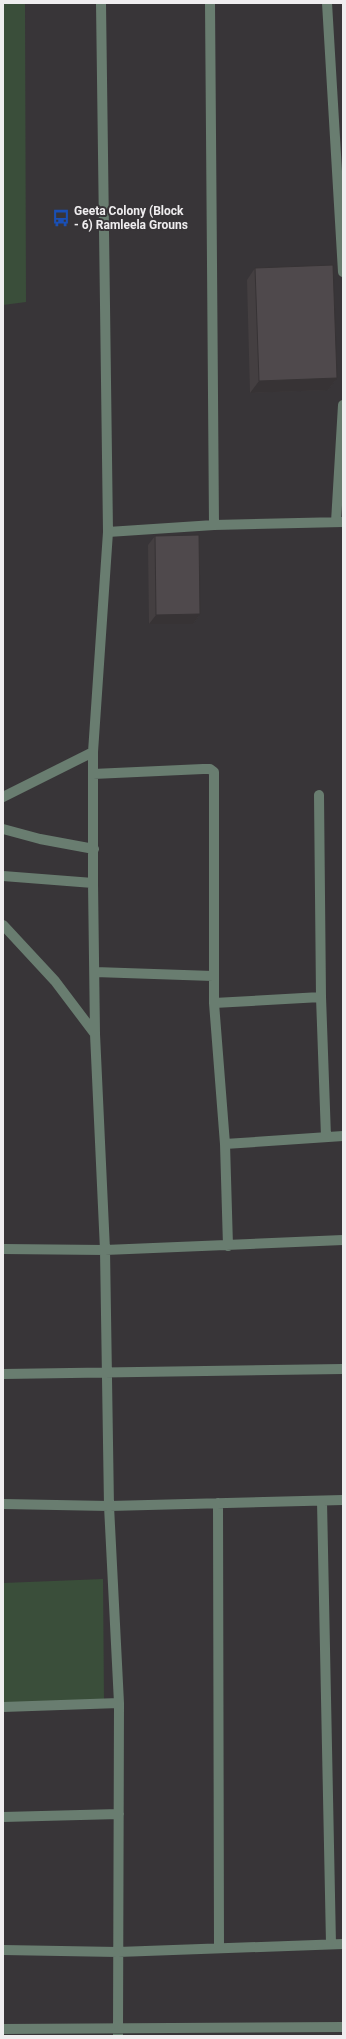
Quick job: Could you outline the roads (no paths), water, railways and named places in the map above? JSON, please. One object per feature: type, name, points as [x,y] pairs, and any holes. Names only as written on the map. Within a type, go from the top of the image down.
[{"type":"street","points":[[101,3],[108,532],[93,752],[93,883],[95,1034],[105,1250],[109,1506],[119,1703],[118,2031]]},
{"type":"street","points":[[210,3],[214,524]]},
{"type":"street","points":[[326,3],[343,272]]},
{"type":"street","points":[[108,532],[214,524],[339,522],[343,405]]},
{"type":"street","points":[[3,797],[93,752]]},
{"type":"street","points":[[93,774],[203,769],[210,769],[214,772],[213,976],[225,1144],[228,1246]]},
{"type":"street","points":[[319,795],[321,997],[326,1137]]},
{"type":"street","points":[[3,829],[40,839],[94,849]]},
{"type":"street","points":[[3,876],[93,883]]},
{"type":"street","points":[[3,925],[55,981],[95,1034]]},
{"type":"street","points":[[95,972],[213,976]]},
{"type":"street","points":[[214,1003],[321,997]]},
{"type":"street","points":[[225,1144],[343,1136]]},
{"type":"street","points":[[3,1249],[105,1250],[343,1240]]},
{"type":"street","points":[[3,1374],[106,1374],[343,1368]]},
{"type":"street","points":[[3,1504],[109,1506],[343,1500]]},
{"type":"street","points":[[322,1501],[331,1944]]},
{"type":"street","points":[[218,1503],[219,1948]]},
{"type":"street","points":[[3,1707],[119,1703]]},
{"type":"street","points":[[3,1817],[119,1814]]},
{"type":"street","points":[[3,1950],[118,1952],[343,1944]]},
{"type":"street","points":[[3,2029],[224,2031],[343,2027]]},
{"type":"place","name":"Geeta Colony (Block - 6) Ramleela Grouns","points":[[61,218]]}]
